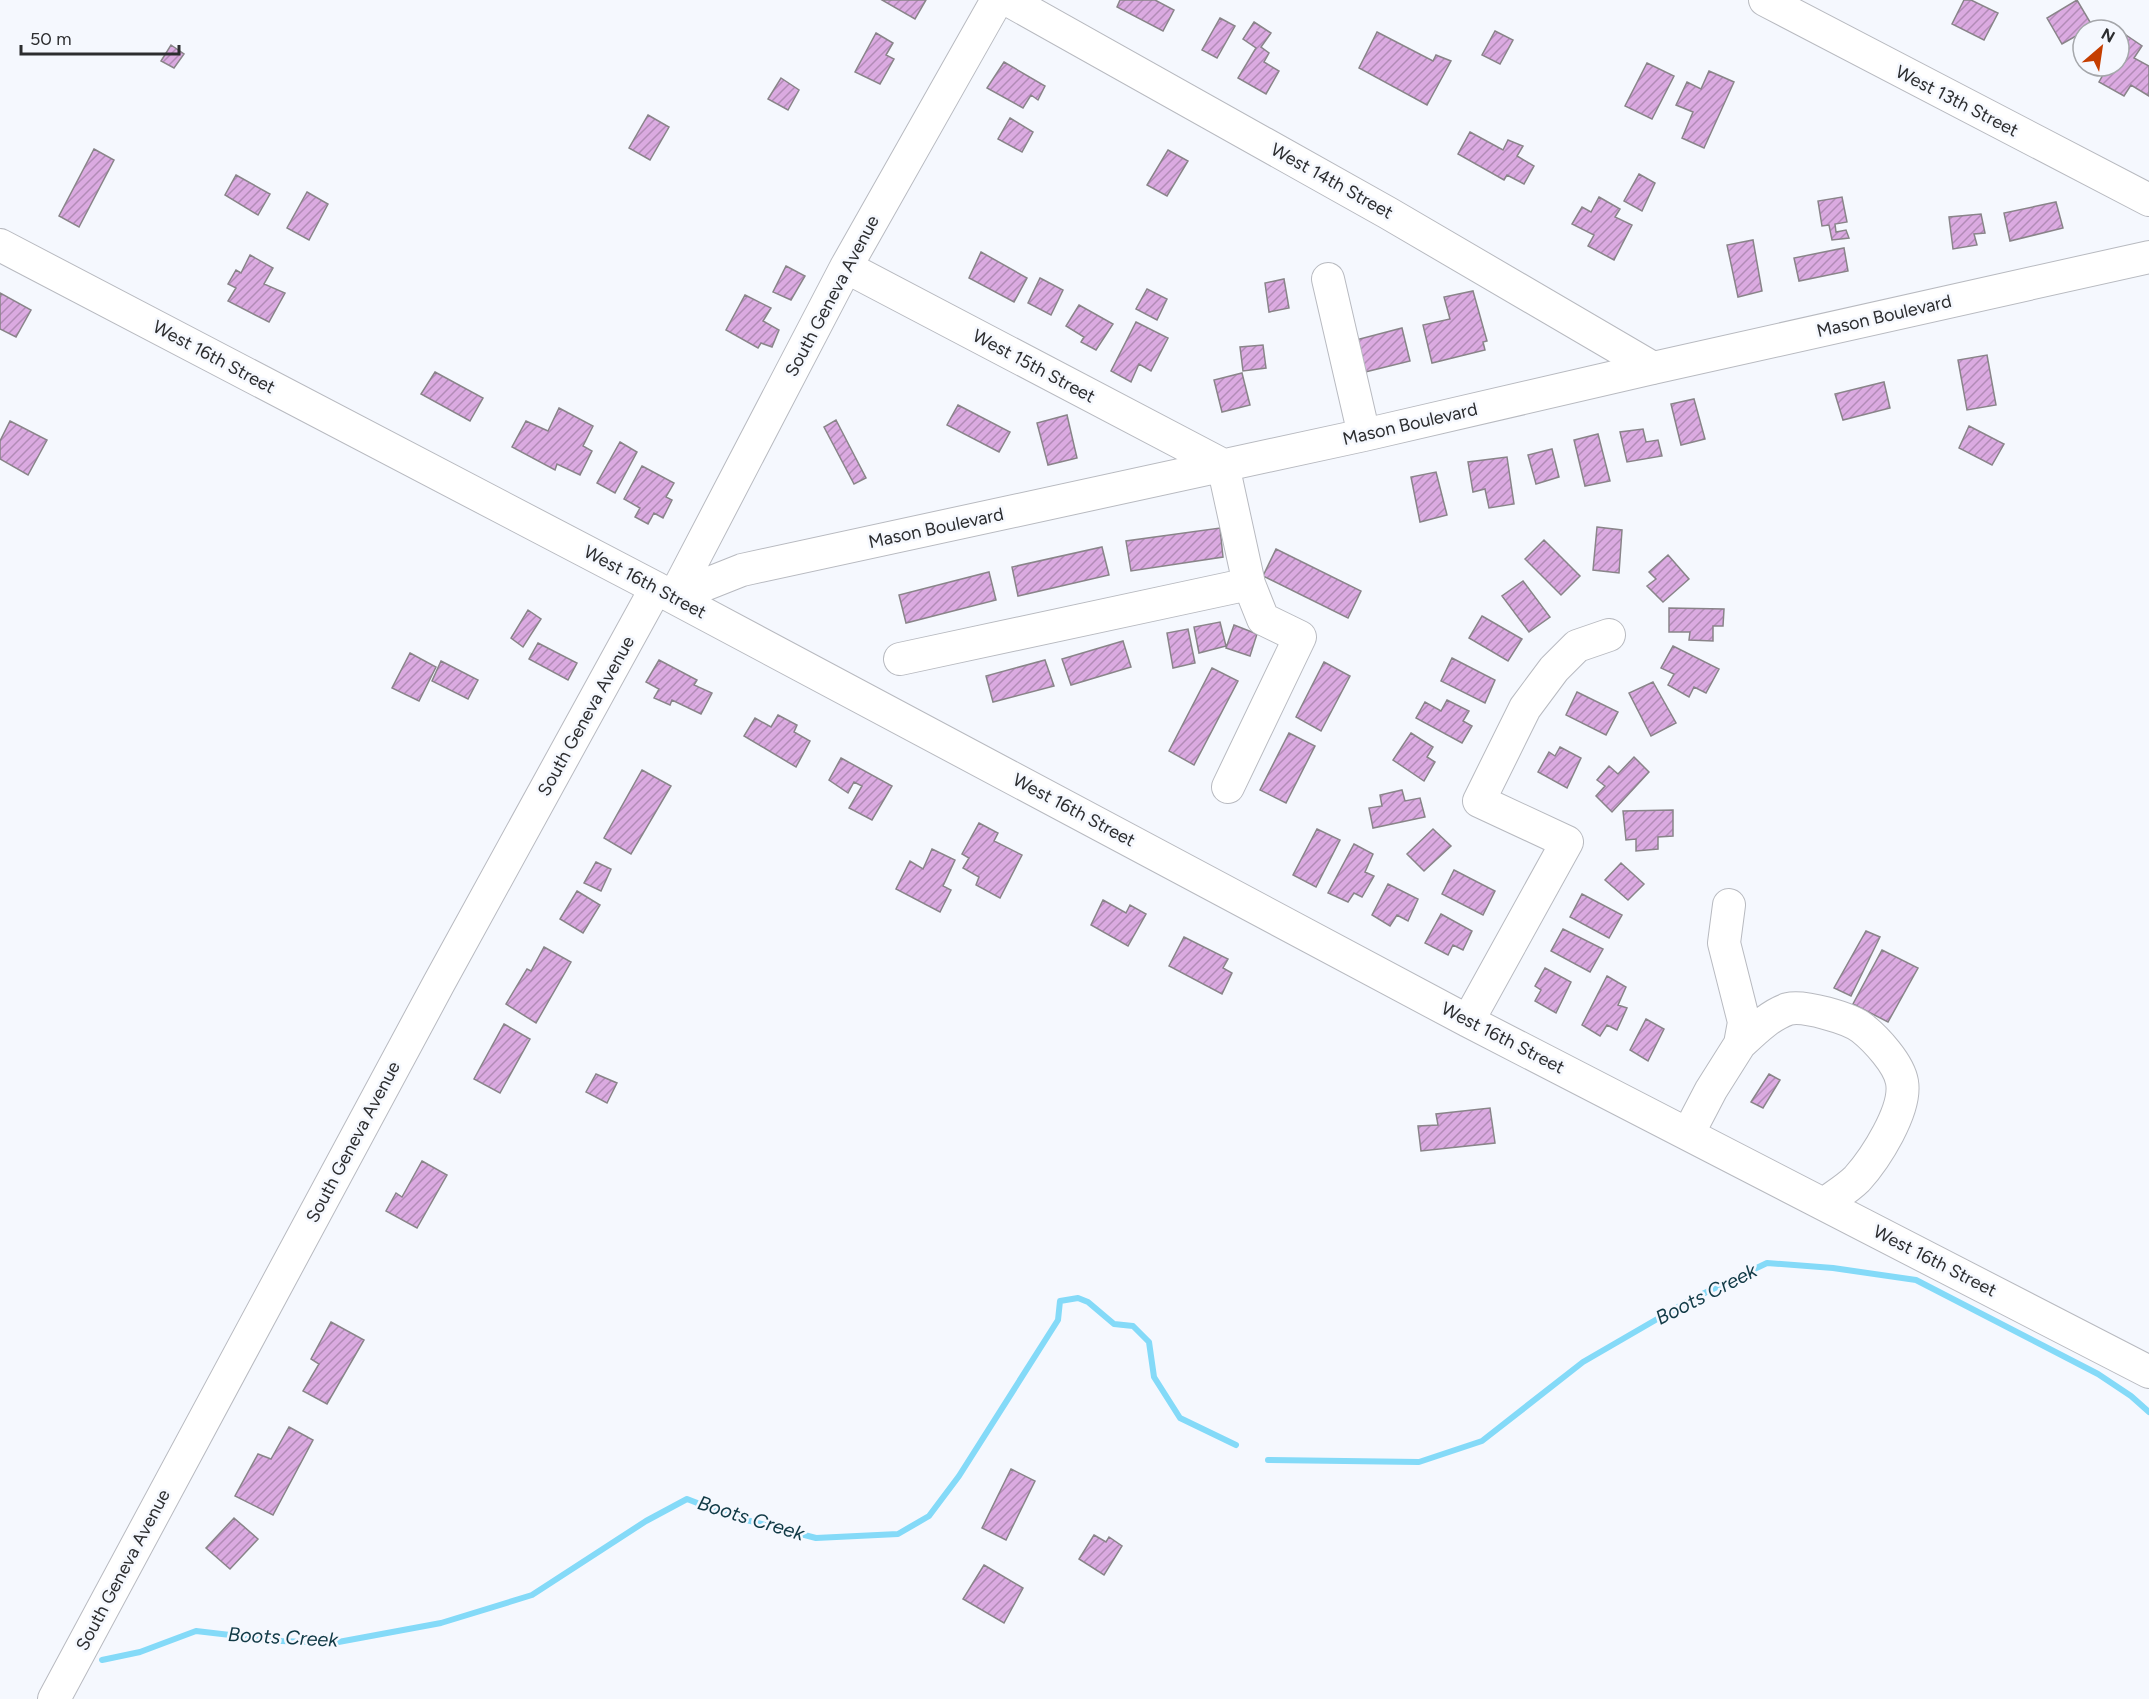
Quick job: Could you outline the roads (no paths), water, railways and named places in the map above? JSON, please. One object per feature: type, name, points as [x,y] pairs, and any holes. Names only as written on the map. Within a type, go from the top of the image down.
[{"type":"street","name":"South Geneva Avenue","points":[[54,1699],[428,1004],[665,592],[997,0]]},
{"type":"street","name":"West 14th Street","points":[[1008,0],[1388,213],[1653,368]]},
{"type":"street","name":"West 13th Street","points":[[1765,0],[1815,12],[2149,200]]},
{"type":"street","name":"West 16th Street","points":[[0,245],[665,592],[1468,1021],[2149,1372]]},
{"type":"street","name":"Mason Boulevard","points":[[665,592],[742,570],[1364,435],[2149,257]]},
{"type":"street","name":"West 15th Street","points":[[846,267],[1223,465]]},
{"type":"street","points":[[1328,279],[1364,435]]},
{"type":"street","points":[[1223,465],[1249,584],[1263,619],[1300,637],[1228,787]]},
{"type":"street","points":[[900,660],[1249,584]]},
{"type":"street","points":[[1468,1021],[1567,842],[1479,801],[1525,708],[1554,669],[1578,646],[1609,635]]},
{"type":"street","points":[[1729,905],[1724,943],[1744,1022],[1740,1044]]},
{"type":"street","points":[[1689,1134],[1711,1090],[1740,1044],[1760,1025],[1789,1009],[1820,1010],[1860,1026],[1888,1052],[1902,1082],[1898,1113],[1875,1157],[1855,1181],[1824,1204]]},
{"type":"waterway","name":"Boots Creek","points":[[1268,1460],[1419,1462],[1482,1441],[1583,1362],[1690,1300],[1767,1263],[1833,1268],[1916,1280],[2098,1374],[2131,1396],[2149,1412]]},
{"type":"waterway","name":"Boots Creek","points":[[102,1660],[140,1652],[196,1631],[282,1641],[333,1643],[441,1623],[532,1595],[646,1521],[687,1499],[731,1516],[816,1538],[898,1534],[929,1516],[959,1476],[1058,1320],[1060,1301],[1078,1298],[1088,1302],[1114,1324],[1133,1326],[1149,1342],[1154,1377],[1180,1418],[1236,1445]]}]
